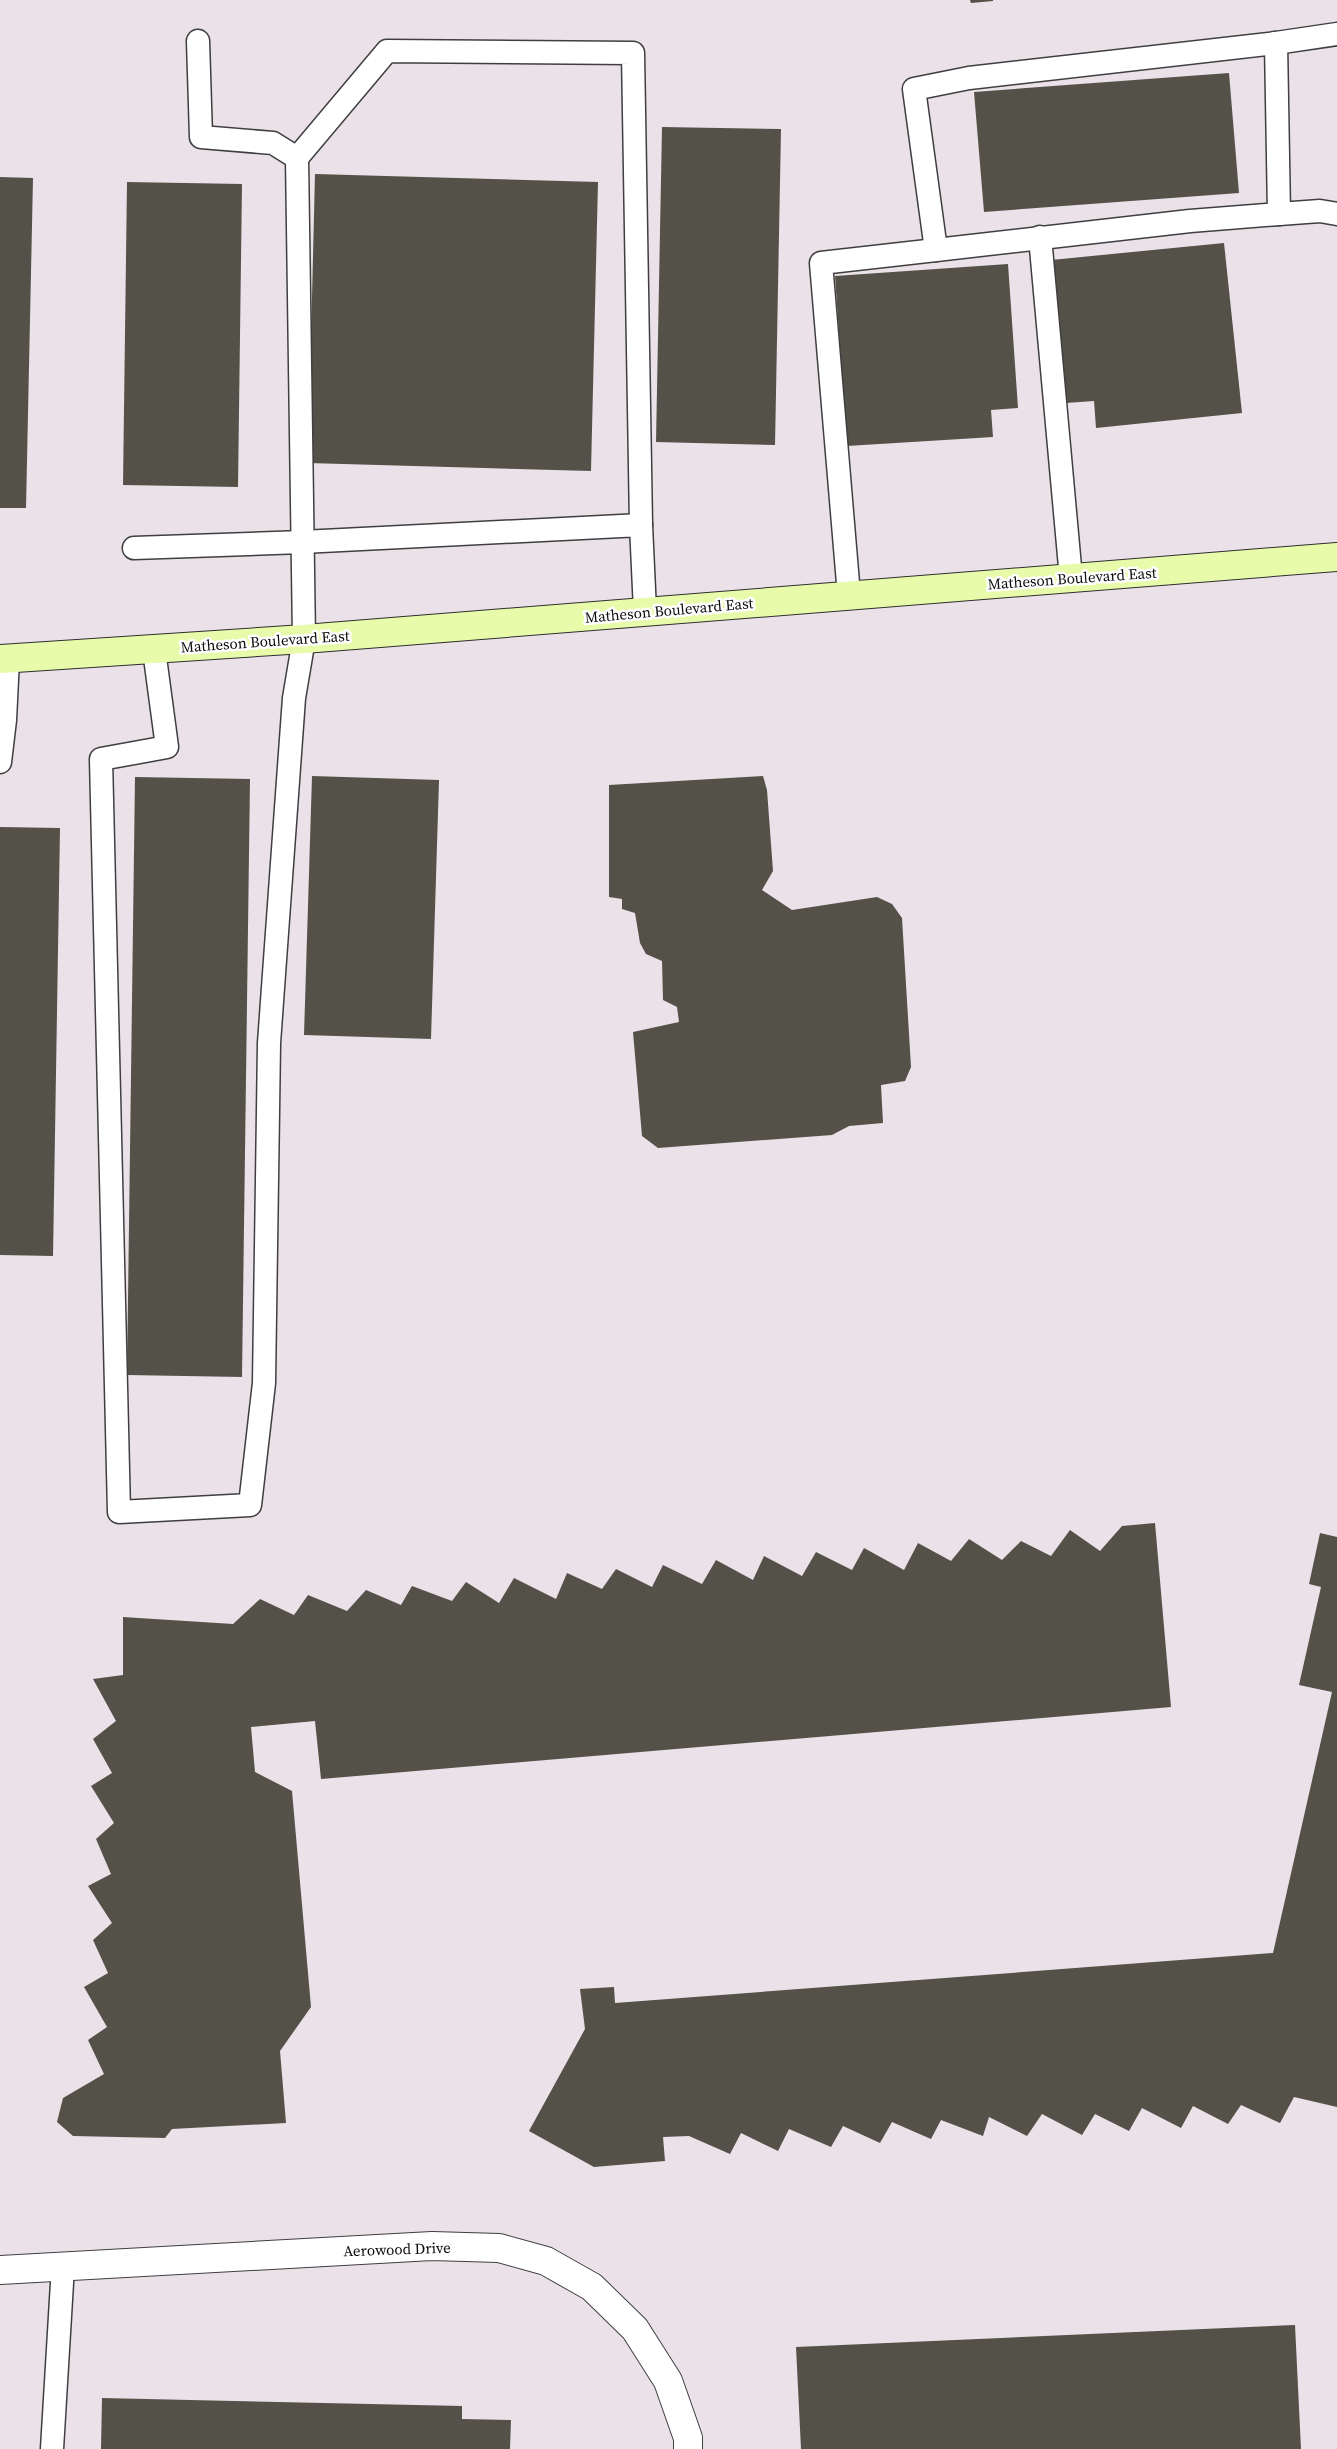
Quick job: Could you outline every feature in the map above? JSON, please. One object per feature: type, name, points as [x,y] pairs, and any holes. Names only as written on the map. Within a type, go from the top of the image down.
[{"type":"street","name":"Matheson Boulevard East","points":[[4,659],[154,650],[1337,557]]},
{"type":"street","name":"Aerowood Drive","points":[[0,2270],[432,2246],[500,2248],[546,2261],[592,2287],[635,2329],[668,2381],[688,2438],[688,2449]]},
{"type":"lane","points":[[936,250],[914,89],[969,78],[1276,43],[1337,34]]},
{"type":"lane","points":[[198,41],[200,137],[273,143],[297,158]]},
{"type":"lane","points":[[1276,43],[1279,214]]},
{"type":"lane","points":[[154,650],[167,747],[101,759],[119,1512],[250,1505],[264,1384],[269,1043],[294,698],[304,638],[297,158],[387,51],[633,53],[641,525],[645,612]]},
{"type":"lane","points":[[849,595],[821,264],[1190,220],[1320,211],[1337,214]]},
{"type":"lane","points":[[1040,237],[1071,578]]},
{"type":"lane","points":[[134,548],[302,542],[641,525]]},
{"type":"lane","points":[[0,762],[5,720],[4,659]]},
{"type":"lane","points":[[52,2449],[63,2266]]},
{"type":"shaded area","points":[[0,0],[1337,0],[1337,2449],[0,2449]]},
{"type":"building","points":[[970,0],[993,0],[993,1],[971,3]]},
{"type":"building","points":[[1229,73],[1239,193],[984,212],[974,92]]},
{"type":"building","points":[[662,127],[781,129],[775,445],[656,442]]},
{"type":"building","points":[[315,174],[598,182],[591,471],[308,463]]},
{"type":"building","points":[[0,177],[33,178],[26,508],[0,508]]},
{"type":"building","points":[[127,182],[242,184],[238,487],[123,485]]},
{"type":"building","points":[[1224,243],[1242,413],[1096,428],[1094,401],[1066,403],[1051,260]]},
{"type":"building","points":[[1008,264],[1018,408],[991,410],[993,437],[847,446],[835,276]]},
{"type":"building","points":[[312,776],[439,780],[431,1039],[304,1035]]},
{"type":"building","points":[[763,776],[767,790],[773,871],[762,890],[792,910],[877,897],[892,904],[902,918],[911,1067],[905,1081],[881,1085],[883,1123],[849,1126],[832,1135],[658,1148],[642,1136],[633,1032],[679,1022],[677,1007],[663,1000],[662,961],[646,954],[640,943],[635,913],[622,909],[622,899],[609,897],[609,785]]},
{"type":"building","points":[[135,777],[250,779],[242,1377],[127,1375]]},
{"type":"building","points":[[0,827],[60,828],[53,1256],[0,1255]]},
{"type":"building","points":[[1155,1523],[1171,1707],[321,1779],[315,1721],[251,1727],[255,1772],[292,1791],[311,2007],[280,2051],[286,2123],[172,2129],[165,2138],[73,2136],[57,2122],[63,2098],[104,2074],[88,2040],[107,2027],[84,1987],[108,1973],[93,1940],[112,1923],[88,1886],[111,1874],[96,1839],[114,1823],[91,1786],[112,1773],[93,1739],[116,1721],[93,1679],[123,1675],[123,1617],[233,1624],[260,1599],[294,1615],[308,1595],[347,1611],[366,1590],[401,1605],[412,1586],[452,1601],[466,1582],[499,1603],[514,1578],[556,1599],[567,1573],[602,1589],[616,1569],[652,1587],[663,1565],[702,1584],[716,1560],[753,1580],[764,1556],[802,1576],[816,1552],[852,1570],[864,1548],[904,1570],[918,1543],[951,1561],[969,1539],[1002,1560],[1021,1541],[1051,1556],[1070,1530],[1100,1551],[1122,1526]]},
{"type":"building","points":[[1320,1533],[1337,1537],[1337,2107],[1294,2097],[1280,2123],[1241,2105],[1228,2124],[1193,2106],[1181,2128],[1142,2108],[1129,2131],[1095,2114],[1082,2135],[1042,2114],[1027,2136],[989,2117],[983,2136],[941,2120],[931,2139],[892,2122],[880,2143],[843,2126],[831,2147],[789,2129],[778,2151],[741,2133],[730,2154],[689,2136],[663,2137],[665,2161],[594,2167],[529,2131],[585,2029],[580,1989],[614,1987],[615,2003],[1273,1953],[1332,1692],[1299,1685],[1321,1587],[1309,1584]]},
{"type":"building","points":[[1295,2325],[1301,2449],[801,2449],[796,2347]]},
{"type":"building","points":[[102,2398],[462,2406],[462,2419],[511,2420],[510,2449],[101,2449]]}]
